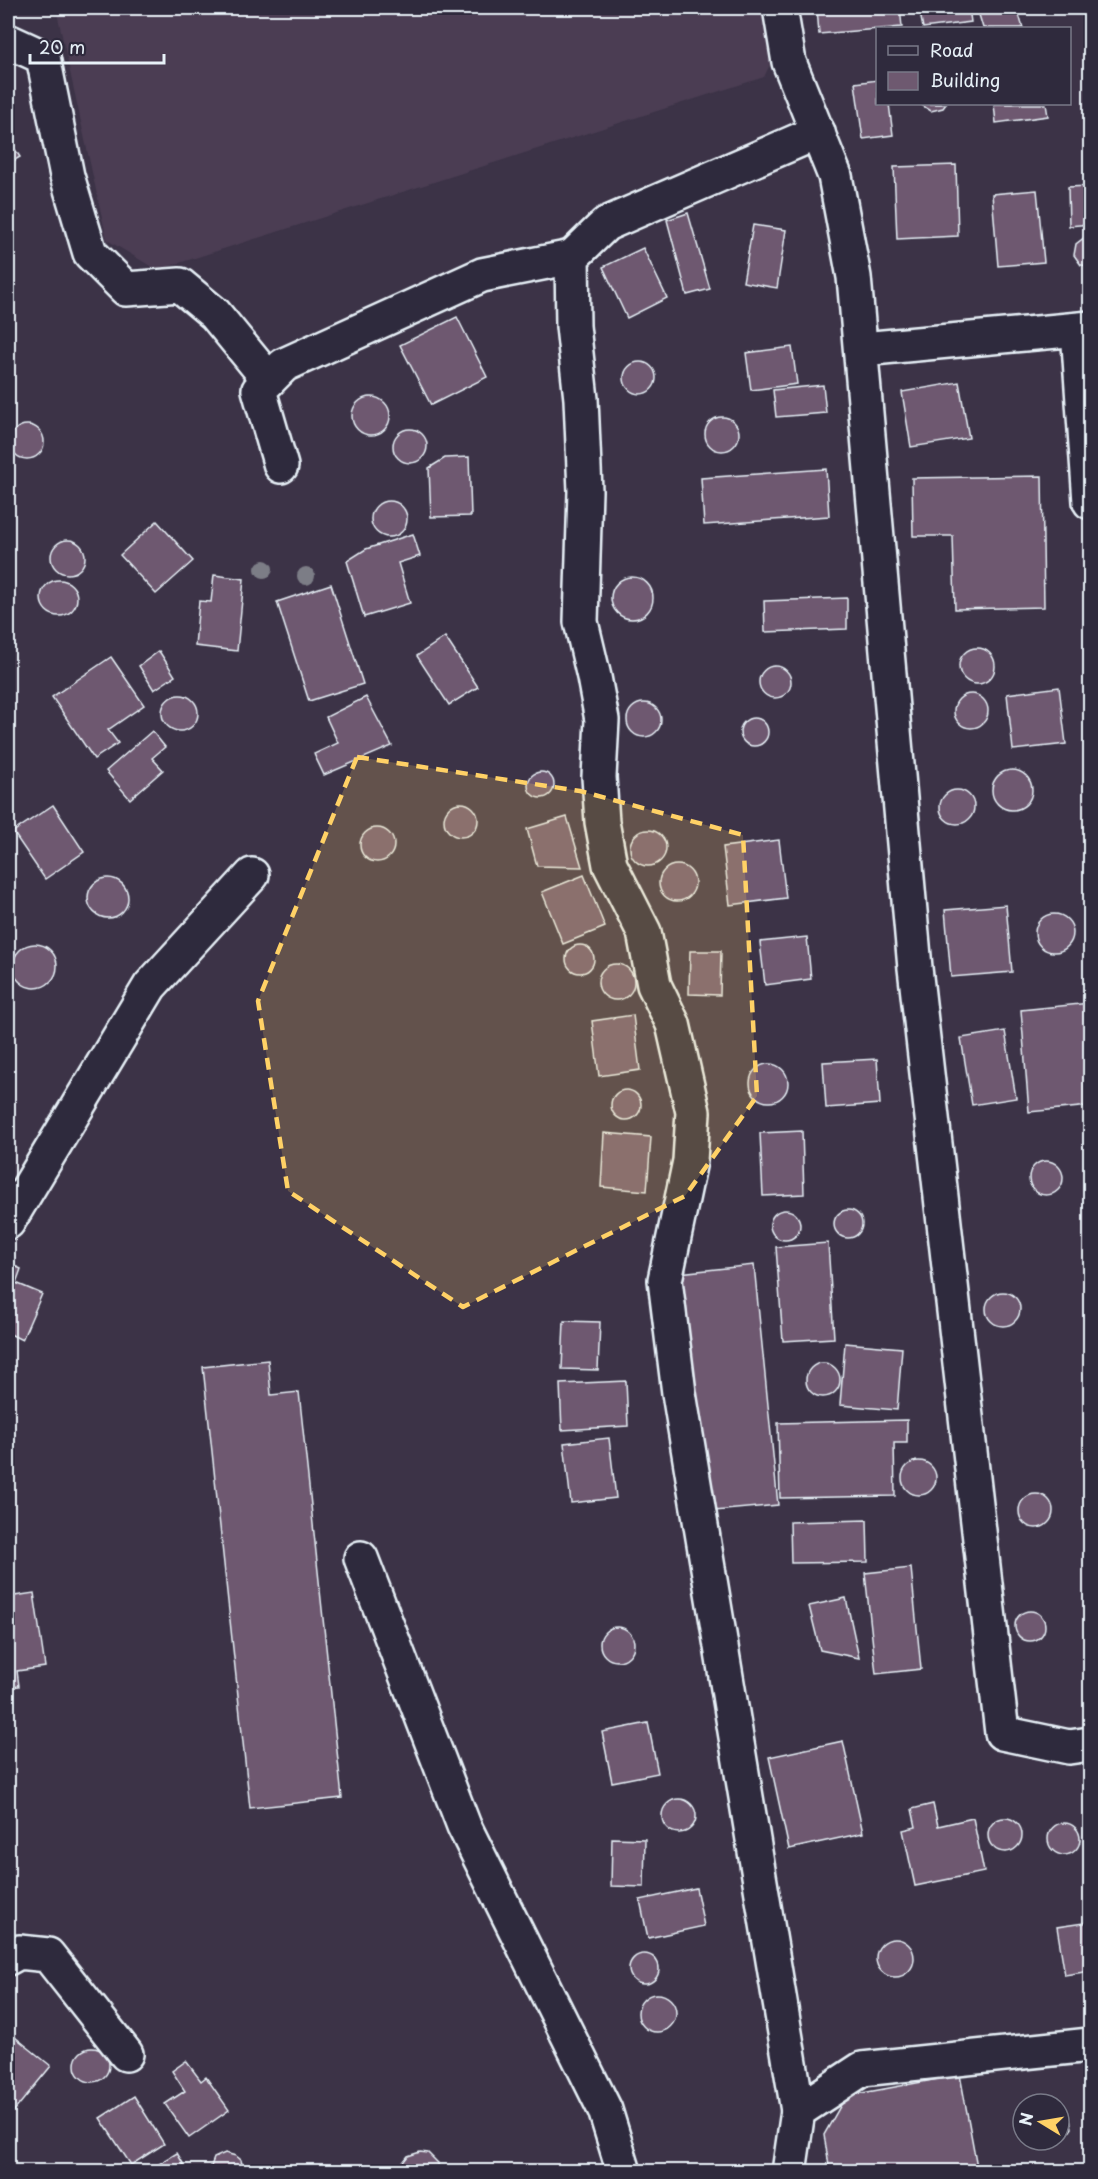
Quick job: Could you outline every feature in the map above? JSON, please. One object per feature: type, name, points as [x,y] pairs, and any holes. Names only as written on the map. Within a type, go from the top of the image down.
[{"type":"street","points":[[780,8],[789,62],[835,176],[854,277],[915,968],[1002,1733],[1069,1747],[1090,1744]]},
{"type":"street","points":[[8,41],[43,57],[67,176],[90,253],[126,289],[180,285],[215,314],[269,380]]},
{"type":"street","points":[[280,466],[259,390],[284,365],[482,275],[572,257],[606,224],[818,132]]},
{"type":"street","points":[[572,257],[573,326],[581,399],[585,491],[581,622],[602,720],[599,777],[602,822],[610,865],[644,932],[654,985],[673,1024],[693,1112],[690,1161],[665,1280],[678,1393],[798,2111],[789,2172]]},
{"type":"street","points":[[862,349],[1084,329],[1090,502]]},
{"type":"street","points":[[8,1222],[150,986],[252,875]]},
{"type":"street","points":[[361,1558],[464,1826],[605,2110],[624,2172]]},
{"type":"street","points":[[8,1958],[20,1952],[48,1955],[126,2054]]},
{"type":"street","points":[[798,2111],[862,2069],[1090,2045]]},
{"type":"highlighted area","points":[[357,757],[580,791],[743,835],[757,1096],[685,1196],[463,1307],[288,1191],[258,1001]]},
{"type":"shaded area","points":[[56,8],[769,8],[776,52],[764,77],[157,270],[107,240]]},
{"type":"building","points":[[817,8],[900,8],[902,27],[876,27],[876,29],[819,34]]},
{"type":"building","points":[[919,8],[969,8],[971,22],[923,27]]},
{"type":"building","points":[[977,8],[1017,8],[1023,27],[983,27]]},
{"type":"building","points":[[876,80],[876,105],[889,105],[893,135],[863,139],[855,83]]},
{"type":"building","points":[[922,105],[945,105],[943,108],[931,111]]},
{"type":"building","points":[[994,105],[1046,105],[1048,116],[996,123]]},
{"type":"building","points":[[8,139],[20,157],[8,164]]},
{"type":"building","points":[[956,165],[958,236],[897,239],[894,167]]},
{"type":"building","points":[[1090,186],[1090,224],[1069,226],[1068,187]]},
{"type":"building","points":[[1037,190],[1044,262],[998,266],[992,194]]},
{"type":"building","points":[[688,213],[710,289],[687,295],[667,220]]},
{"type":"building","points":[[753,225],[786,230],[777,288],[743,282]]},
{"type":"building","points":[[1085,237],[1090,237],[1090,266],[1081,265],[1074,255],[1076,244]]},
{"type":"building","points":[[643,248],[667,298],[627,318],[603,267]]},
{"type":"building","points":[[457,317],[487,377],[431,405],[400,345]]},
{"type":"building","points":[[792,347],[797,384],[751,390],[746,353]]},
{"type":"building","points":[[8,357],[13,370],[8,382]]},
{"type":"building","points":[[640,362],[651,367],[656,378],[651,389],[640,394],[629,389],[624,378],[629,367]]},
{"type":"building","points":[[959,382],[969,438],[911,447],[902,392]]},
{"type":"building","points":[[823,385],[826,413],[776,417],[773,390]]},
{"type":"building","points":[[371,397],[378,398],[384,403],[389,409],[389,423],[384,429],[378,434],[371,435],[364,434],[358,429],[353,423],[352,416],[353,409],[358,403],[364,398]]},
{"type":"building","points":[[722,417],[734,422],[739,434],[734,446],[722,451],[710,446],[705,434],[710,422]]},
{"type":"building","points":[[27,425],[39,430],[44,442],[39,454],[27,459],[15,454],[10,442],[15,430]]},
{"type":"building","points":[[410,429],[422,434],[427,446],[422,458],[410,463],[398,458],[393,446],[398,434]]},
{"type":"building","points":[[469,457],[471,516],[431,517],[429,468],[445,458]]},
{"type":"building","points":[[826,469],[829,516],[704,525],[701,478]]},
{"type":"building","points":[[1042,476],[1044,607],[955,609],[953,536],[913,536],[912,478]]},
{"type":"building","points":[[389,501],[402,506],[407,519],[402,532],[389,537],[376,532],[371,519],[376,506]]},
{"type":"building","points":[[157,521],[193,561],[156,594],[120,555]]},
{"type":"building","points":[[413,534],[420,556],[398,563],[410,603],[364,617],[347,561],[366,549]]},
{"type":"building","points":[[68,540],[80,545],[85,557],[80,569],[68,574],[56,569],[51,557],[56,545]]},
{"type":"building","points":[[214,575],[244,579],[237,651],[195,646],[199,601],[211,602]]},
{"type":"building","points":[[632,577],[640,578],[647,583],[652,590],[652,606],[647,613],[640,618],[632,619],[624,618],[617,613],[612,606],[611,598],[612,590],[617,583],[624,578]]},
{"type":"building","points":[[59,580],[72,585],[77,598],[72,611],[59,616],[46,611],[41,598],[46,585]]},
{"type":"building","points":[[331,584],[363,684],[309,701],[277,602]]},
{"type":"building","points":[[847,598],[847,629],[765,632],[764,601]]},
{"type":"building","points":[[445,637],[478,687],[449,705],[417,656]]},
{"type":"building","points":[[977,648],[990,653],[995,666],[990,679],[977,684],[964,679],[959,666],[964,653]]},
{"type":"building","points":[[159,651],[175,676],[154,690],[139,666]]},
{"type":"building","points":[[111,657],[144,705],[108,730],[118,743],[94,759],[52,697]]},
{"type":"building","points":[[775,666],[787,670],[791,682],[787,694],[775,698],[763,694],[759,682],[763,670]]},
{"type":"building","points":[[1059,687],[1066,744],[1013,750],[1007,694]]},
{"type":"building","points":[[971,694],[983,699],[988,711],[983,723],[971,728],[959,723],[954,711],[959,699]]},
{"type":"building","points":[[180,695],[193,700],[198,713],[193,726],[180,731],[167,726],[162,713],[167,700]]},
{"type":"building","points":[[366,697],[392,746],[324,775],[314,754],[338,743],[326,717]]},
{"type":"building","points":[[644,703],[656,708],[661,720],[656,732],[644,737],[632,732],[627,720],[632,708]]},
{"type":"building","points":[[754,718],[764,722],[768,732],[764,742],[754,746],[744,742],[740,732],[744,722]]},
{"type":"building","points":[[152,731],[165,747],[152,758],[163,770],[130,799],[106,771]]},
{"type":"building","points":[[1012,770],[1026,776],[1032,790],[1026,804],[1012,810],[998,804],[992,790],[998,776]]},
{"type":"building","points":[[541,772],[550,776],[554,785],[550,794],[541,798],[532,794],[528,785],[532,776]]},
{"type":"building","points":[[957,790],[969,795],[974,807],[969,819],[957,824],[945,819],[940,807],[945,795]]},
{"type":"building","points":[[461,803],[473,808],[478,820],[473,832],[461,837],[449,832],[444,820],[449,808]]},
{"type":"building","points":[[53,805],[84,852],[45,879],[13,832]]},
{"type":"building","points":[[567,817],[582,867],[537,866],[527,829]]},
{"type":"building","points":[[377,828],[389,833],[394,845],[389,857],[377,862],[365,857],[360,845],[365,833]]},
{"type":"building","points":[[648,830],[661,835],[666,848],[661,861],[648,866],[635,861],[630,848],[635,835]]},
{"type":"building","points":[[779,840],[786,898],[730,905],[723,847]]},
{"type":"building","points":[[677,865],[690,870],[695,883],[690,896],[677,901],[664,896],[659,883],[664,870]]},
{"type":"building","points":[[584,875],[605,927],[563,944],[542,892]]},
{"type":"building","points":[[108,878],[116,879],[122,884],[127,890],[127,906],[122,912],[116,917],[108,918],[100,917],[94,912],[89,906],[88,898],[89,890],[94,884],[100,879]]},
{"type":"building","points":[[1006,905],[1012,972],[951,977],[945,910]]},
{"type":"building","points":[[1054,914],[1068,919],[1073,933],[1068,947],[1054,952],[1040,947],[1035,933],[1040,919]]},
{"type":"building","points":[[807,937],[811,979],[765,985],[760,942]]},
{"type":"building","points":[[35,944],[51,950],[57,966],[51,982],[35,988],[19,982],[13,966],[19,950]]},
{"type":"building","points":[[580,945],[590,949],[594,959],[590,969],[580,973],[570,969],[566,959],[570,949]]},
{"type":"building","points":[[690,951],[721,951],[720,995],[689,994]]},
{"type":"building","points":[[616,964],[629,969],[634,982],[629,995],[616,1000],[603,995],[598,982],[603,969]]},
{"type":"building","points":[[1090,1003],[1090,1106],[1029,1112],[1021,1010]]},
{"type":"building","points":[[633,1015],[640,1070],[599,1076],[592,1021]]},
{"type":"building","points":[[1005,1031],[1016,1098],[972,1105],[961,1038]]},
{"type":"building","points":[[877,1059],[880,1104],[826,1108],[823,1062]]},
{"type":"building","points":[[769,1064],[782,1070],[788,1083],[782,1096],[769,1102],[756,1096],[750,1083],[756,1070]]},
{"type":"building","points":[[626,1090],[632,1091],[640,1099],[640,1111],[632,1119],[626,1120],[620,1119],[612,1111],[611,1105],[612,1099],[620,1091]]},
{"type":"building","points":[[802,1131],[804,1194],[763,1196],[760,1133]]},
{"type":"building","points":[[604,1133],[651,1137],[647,1191],[601,1187]]},
{"type":"building","points":[[1046,1161],[1058,1166],[1063,1178],[1058,1190],[1046,1195],[1034,1190],[1029,1178],[1034,1166]]},
{"type":"building","points":[[785,1210],[791,1211],[799,1219],[799,1231],[791,1239],[785,1240],[779,1239],[771,1231],[770,1225],[771,1219],[779,1211]]},
{"type":"building","points":[[848,1210],[858,1214],[862,1224],[858,1234],[848,1238],[838,1234],[834,1224],[838,1214]]},
{"type":"building","points":[[828,1243],[834,1338],[783,1341],[776,1247]]},
{"type":"building","points":[[8,1263],[21,1269],[16,1283],[42,1294],[22,1340],[8,1333]]},
{"type":"building","points":[[754,1265],[778,1505],[704,1512],[679,1273]]},
{"type":"building","points":[[1003,1292],[1015,1297],[1020,1309],[1015,1321],[1003,1326],[991,1321],[986,1309],[991,1297]]},
{"type":"building","points":[[564,1321],[600,1322],[598,1370],[562,1369]]},
{"type":"building","points":[[845,1343],[902,1348],[897,1410],[840,1405]]},
{"type":"building","points":[[268,1360],[271,1395],[299,1392],[342,1798],[250,1808],[203,1367]]},
{"type":"building","points":[[823,1363],[835,1368],[840,1380],[835,1392],[823,1397],[811,1392],[806,1380],[811,1368]]},
{"type":"building","points":[[626,1381],[628,1426],[562,1430],[560,1384]]},
{"type":"building","points":[[907,1420],[907,1443],[894,1443],[895,1496],[780,1498],[778,1423]]},
{"type":"building","points":[[609,1438],[616,1498],[571,1503],[564,1443]]},
{"type":"building","points":[[919,1461],[931,1466],[936,1478],[931,1490],[919,1495],[907,1490],[902,1478],[907,1466]]},
{"type":"building","points":[[1036,1494],[1048,1499],[1053,1511],[1048,1523],[1036,1528],[1024,1523],[1019,1511],[1024,1499]]},
{"type":"building","points":[[867,1520],[868,1562],[791,1563],[790,1522]]},
{"type":"building","points":[[911,1568],[921,1669],[876,1674],[865,1573]]},
{"type":"building","points":[[34,1593],[45,1667],[17,1671],[19,1686],[8,1687],[8,1597]]},
{"type":"building","points":[[846,1598],[859,1658],[820,1650],[809,1606]]},
{"type":"building","points":[[1030,1611],[1036,1612],[1044,1620],[1044,1632],[1036,1640],[1030,1641],[1024,1640],[1016,1632],[1015,1626],[1016,1620],[1024,1612]]},
{"type":"building","points":[[617,1627],[629,1632],[634,1644],[629,1656],[617,1661],[605,1656],[600,1644],[605,1632]]},
{"type":"building","points":[[648,1723],[658,1773],[612,1782],[602,1732]]},
{"type":"building","points":[[843,1741],[863,1833],[789,1849],[769,1757]]},
{"type":"building","points":[[679,1799],[691,1804],[696,1816],[691,1828],[679,1833],[667,1828],[662,1816],[667,1804]]},
{"type":"building","points":[[933,1804],[938,1826],[973,1818],[984,1872],[915,1886],[903,1830],[916,1827],[912,1809]]},
{"type":"building","points":[[1005,1818],[1017,1823],[1022,1835],[1017,1847],[1005,1852],[993,1847],[988,1835],[993,1823]]},
{"type":"building","points":[[1064,1823],[1075,1828],[1080,1839],[1075,1850],[1064,1855],[1053,1850],[1048,1839],[1053,1828]]},
{"type":"building","points":[[612,1838],[645,1839],[644,1887],[611,1886]]},
{"type":"building","points":[[696,1888],[704,1926],[648,1938],[640,1900]]},
{"type":"building","points":[[1090,1922],[1090,1971],[1065,1975],[1057,1927]]},
{"type":"building","points":[[895,1939],[909,1944],[914,1958],[909,1972],[895,1977],[881,1972],[876,1958],[881,1944]]},
{"type":"building","points":[[644,1954],[655,1958],[659,1969],[655,1980],[644,1984],[633,1980],[629,1969],[633,1958]]},
{"type":"building","points":[[657,1994],[671,1999],[676,2013],[671,2027],[657,2032],[643,2027],[638,2013],[643,1999]]},
{"type":"building","points":[[10,2033],[51,2066],[14,2111],[8,2106],[8,2037]]},
{"type":"building","points":[[92,2048],[104,2053],[109,2065],[104,2077],[92,2082],[80,2077],[75,2065],[80,2053]]},
{"type":"building","points":[[186,2061],[201,2081],[206,2077],[229,2110],[189,2138],[165,2104],[185,2091],[172,2071]]},
{"type":"building","points":[[960,2075],[978,2172],[830,2172],[824,2135],[846,2096]]},
{"type":"building","points":[[134,2096],[164,2144],[131,2165],[100,2118]]},
{"type":"building","points":[[420,2152],[428,2153],[438,2163],[439,2172],[399,2172],[400,2166],[408,2156]]},
{"type":"building","points":[[177,2153],[188,2172],[146,2172]]},
{"type":"building","points":[[225,2153],[241,2160],[244,2172],[209,2172],[214,2158]]}]
